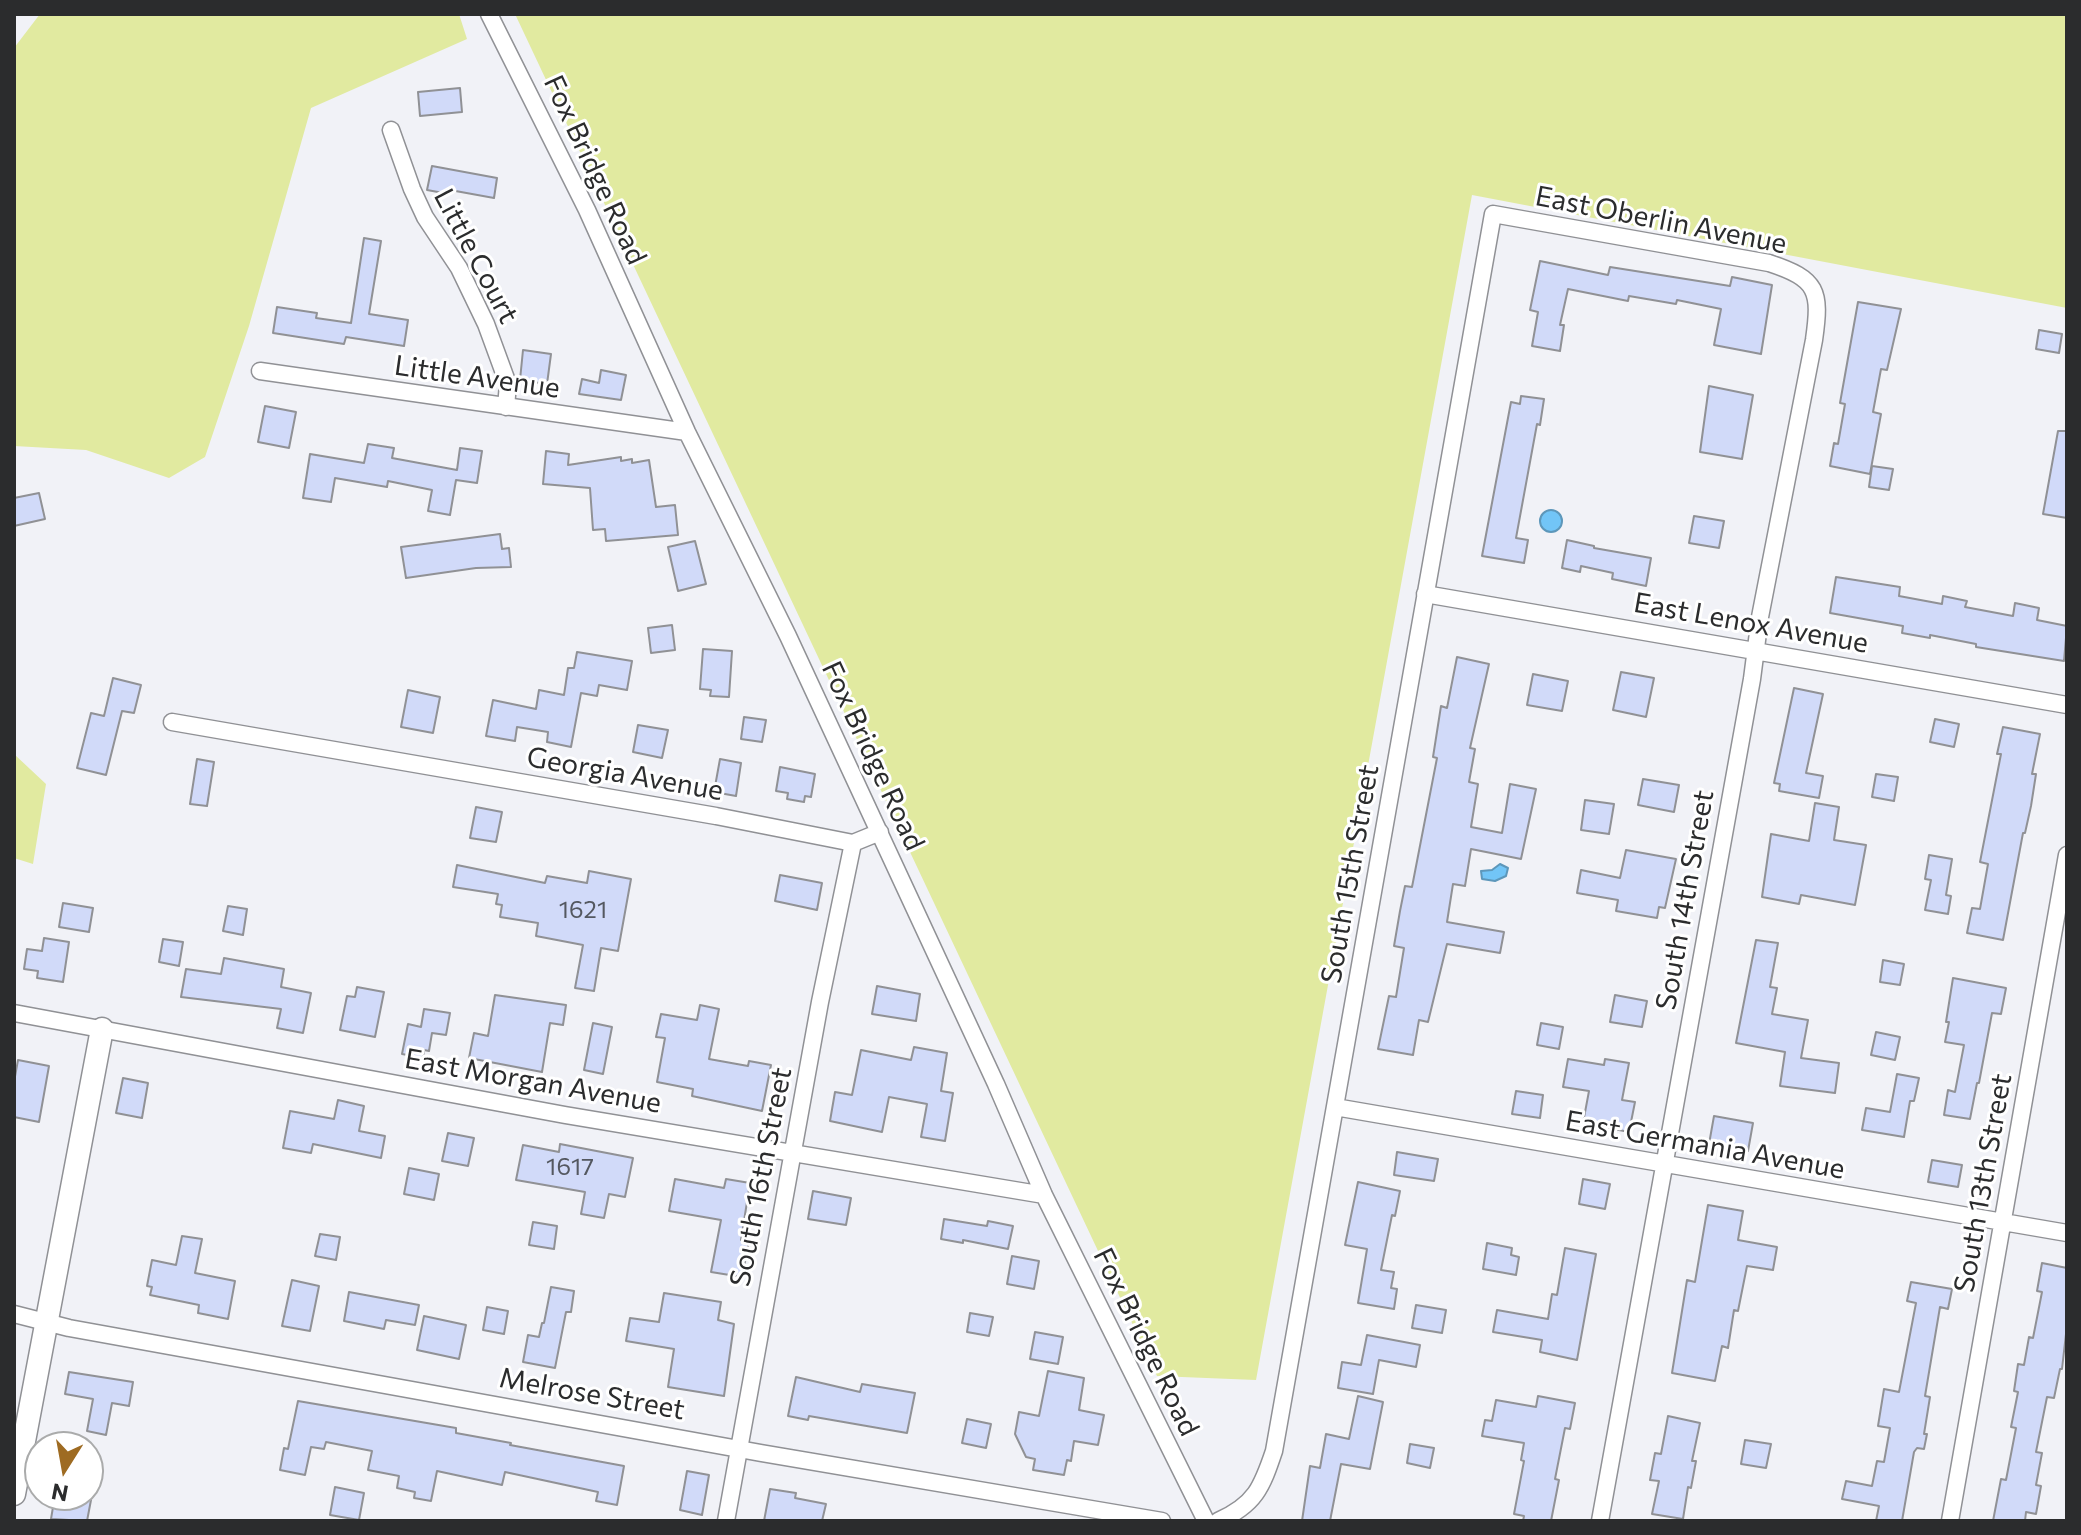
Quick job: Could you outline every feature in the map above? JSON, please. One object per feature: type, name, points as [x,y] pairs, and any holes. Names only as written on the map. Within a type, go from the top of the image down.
[{"type":"street","name":"Fox Bridge Road","points":[[489,14],[587,210],[687,432],[788,636],[1044,1195],[1206,1521]]},
{"type":"street","name":"Little Court","points":[[391,130],[425,217],[459,268],[486,324],[508,384],[506,407]]},
{"type":"street","name":"East Oberlin Avenue","points":[[1493,214],[1769,263],[1787,269],[1813,288]]},
{"type":"street","name":"South 15th Street","points":[[1218,1521],[1233,1515],[1256,1496],[1274,1451],[1493,214]]},
{"type":"street","name":"South 14th Street","points":[[1600,1521],[1814,340],[1818,301],[1813,288]]},
{"type":"street","name":"Little Avenue","points":[[260,371],[687,432]]},
{"type":"street","name":"East Lenox Avenue","points":[[1425,594],[2067,705]]},
{"type":"street","name":"Georgia Avenue","points":[[172,722],[716,816],[853,843]]},
{"type":"street","points":[[853,843],[880,832]]},
{"type":"street","name":"South 16th Street","points":[[726,1521],[820,1002],[853,843]]},
{"type":"street","name":"South 13th Street","points":[[1950,1521],[2067,855]]},
{"type":"street","name":"East Morgan Avenue","points":[[14,1013],[565,1115],[1044,1195]]},
{"type":"street","points":[[14,1494],[102,1029]]},
{"type":"street","name":"East Germania Avenue","points":[[1335,1107],[2067,1233]]},
{"type":"street","name":"Melrose Street","points":[[14,1314],[739,1448],[1162,1521]]},
{"type":"green space","points":[[40,14],[459,14],[467,39],[311,108],[249,326],[205,457],[169,478],[86,450],[14,446],[14,48]]},
{"type":"green space","points":[[515,14],[2067,14],[2067,308],[1472,195],[1256,1380],[1157,1376]]},
{"type":"green space","points":[[14,754],[46,784],[33,864],[14,858]]},
{"type":"water","points":[[1551,510],[1559,513],[1562,521],[1559,529],[1551,532],[1543,529],[1540,521],[1543,513]]},
{"type":"water","points":[[1500,864],[1508,868],[1506,876],[1495,881],[1482,879],[1481,871],[1492,870]]},
{"type":"building","points":[[460,88],[462,112],[420,116],[418,92]]},
{"type":"building","points":[[432,166],[497,178],[494,198],[450,190],[449,194],[427,190]]},
{"type":"building","points":[[364,238],[381,241],[369,314],[408,320],[404,346],[346,337],[344,344],[273,333],[277,307],[317,313],[316,318],[351,323]]},
{"type":"building","points":[[1540,261],[1608,275],[1610,267],[1730,286],[1732,277],[1772,285],[1761,354],[1714,345],[1721,309],[1677,300],[1676,304],[1629,296],[1628,301],[1568,289],[1560,325],[1564,325],[1560,351],[1532,346],[1538,312],[1530,310]]},
{"type":"building","points":[[1858,302],[1901,309],[1887,370],[1881,369],[1873,412],[1881,414],[1870,474],[1830,466],[1834,443],[1838,444],[1845,404],[1840,403]]},
{"type":"building","points":[[2039,330],[2062,334],[2059,353],[2036,349]]},
{"type":"building","points":[[523,350],[551,354],[547,384],[520,380]]},
{"type":"building","points":[[601,370],[626,375],[621,400],[579,394],[582,379],[599,383]]},
{"type":"building","points":[[1709,386],[1753,395],[1742,459],[1700,452]]},
{"type":"building","points":[[1521,396],[1544,399],[1516,538],[1528,540],[1524,563],[1482,556],[1511,402],[1520,404]]},
{"type":"building","points":[[265,406],[296,412],[289,448],[258,442]]},
{"type":"building","points":[[2058,431],[2067,431],[2067,518],[2043,514]]},
{"type":"building","points":[[368,444],[394,448],[392,458],[457,470],[460,448],[482,451],[477,483],[456,480],[450,515],[428,511],[432,490],[388,481],[387,487],[335,478],[331,502],[303,498],[310,454],[364,463]]},
{"type":"building","points":[[546,451],[569,454],[568,465],[621,457],[621,461],[632,459],[632,463],[649,460],[656,507],[675,505],[678,535],[606,541],[605,529],[593,530],[590,488],[543,484]]},
{"type":"building","points":[[1872,466],[1893,469],[1889,490],[1869,487]]},
{"type":"building","points":[[39,493],[45,519],[14,526],[14,498]]},
{"type":"building","points":[[1694,516],[1724,521],[1719,548],[1689,543]]},
{"type":"building","points":[[500,534],[502,549],[509,548],[511,567],[476,568],[406,578],[401,547]]},
{"type":"building","points":[[1567,540],[1651,558],[1646,586],[1612,579],[1613,573],[1581,566],[1580,572],[1562,568]]},
{"type":"building","points":[[695,541],[706,584],[678,591],[668,547]]},
{"type":"building","points":[[1836,577],[1900,587],[1899,596],[1942,604],[1943,596],[1967,601],[1965,607],[2013,616],[2015,603],[2039,608],[2037,620],[2067,626],[2064,661],[1976,647],[1976,644],[1930,635],[1930,638],[1902,633],[1903,626],[1830,613]]},
{"type":"building","points":[[672,625],[675,650],[651,653],[648,628]]},
{"type":"building","points":[[703,649],[732,651],[729,697],[710,696],[711,690],[700,689]]},
{"type":"building","points":[[577,652],[632,661],[627,690],[599,685],[597,696],[581,693],[571,747],[547,742],[548,732],[517,727],[515,741],[486,736],[493,700],[536,709],[539,690],[564,695],[568,668],[574,668]]},
{"type":"building","points":[[1457,657],[1489,664],[1470,748],[1475,749],[1469,782],[1478,784],[1471,827],[1502,833],[1510,784],[1536,789],[1521,859],[1471,849],[1465,886],[1453,884],[1447,922],[1504,932],[1500,953],[1447,944],[1428,1022],[1419,1020],[1413,1055],[1378,1049],[1389,996],[1396,997],[1404,948],[1394,946],[1400,911],[1405,886],[1412,887],[1437,758],[1433,757],[1441,706],[1447,708]]},
{"type":"building","points":[[1621,672],[1654,678],[1646,717],[1613,710]]},
{"type":"building","points":[[1533,674],[1568,681],[1562,711],[1527,705]]},
{"type":"building","points":[[113,678],[141,685],[134,713],[122,711],[106,775],[77,768],[91,713],[104,716]]},
{"type":"building","points":[[1794,688],[1823,694],[1806,773],[1823,776],[1819,798],[1779,791],[1780,784],[1774,783]]},
{"type":"building","points":[[408,690],[440,697],[433,733],[401,727]]},
{"type":"building","points":[[744,717],[766,720],[762,742],[741,739]]},
{"type":"building","points":[[1935,719],[1959,724],[1954,747],[1930,742]]},
{"type":"building","points":[[638,725],[668,730],[662,758],[633,752]]},
{"type":"building","points":[[2003,727],[2040,734],[2032,774],[2036,774],[2031,806],[2003,940],[1967,933],[1972,908],[1980,909],[1988,864],[1980,862],[2001,754],[1997,754]]},
{"type":"building","points":[[197,759],[214,762],[207,806],[190,804]]},
{"type":"building","points":[[720,759],[741,763],[736,796],[714,792]]},
{"type":"building","points":[[780,767],[815,774],[811,797],[805,796],[804,802],[787,799],[788,793],[776,791]]},
{"type":"building","points":[[1876,774],[1898,777],[1894,801],[1872,797]]},
{"type":"building","points":[[1643,779],[1679,785],[1674,812],[1638,805]]},
{"type":"building","points":[[1585,800],[1614,804],[1609,834],[1581,830]]},
{"type":"building","points":[[1815,803],[1839,807],[1834,840],[1866,845],[1855,905],[1801,895],[1799,904],[1762,897],[1771,834],[1809,841]]},
{"type":"building","points":[[476,807],[502,812],[496,842],[470,838]]},
{"type":"building","points":[[1626,850],[1676,859],[1665,908],[1659,907],[1657,918],[1616,911],[1618,900],[1577,893],[1581,870],[1620,878]]},
{"type":"building","points":[[1929,855],[1952,859],[1946,895],[1951,896],[1948,914],[1925,910],[1931,880],[1925,879]]},
{"type":"building","points":[[457,865],[545,883],[547,876],[587,883],[589,871],[631,879],[618,951],[601,948],[594,991],[575,988],[583,945],[536,936],[538,923],[500,917],[502,905],[496,904],[498,894],[453,887]]},
{"type":"building","points":[[780,875],[822,883],[817,910],[775,901]]},
{"type":"building","points":[[63,903],[93,908],[89,932],[59,927]]},
{"type":"building","points":[[228,906],[247,909],[243,935],[223,931]]},
{"type":"building","points":[[44,938],[69,942],[63,982],[37,978],[38,971],[24,969],[27,949],[42,951]]},
{"type":"building","points":[[163,939],[183,942],[179,966],[159,962]]},
{"type":"building","points":[[1756,940],[1778,943],[1770,987],[1777,988],[1772,1014],[1808,1020],[1801,1058],[1839,1063],[1835,1093],[1780,1086],[1785,1052],[1736,1043]]},
{"type":"building","points":[[224,958],[284,969],[281,987],[311,993],[303,1033],[277,1028],[281,1009],[181,997],[186,969],[221,974]]},
{"type":"building","points":[[1883,960],[1904,964],[1900,985],[1880,982]]},
{"type":"building","points":[[1953,978],[2006,988],[2001,1014],[1992,1013],[1970,1119],[1944,1115],[1948,1090],[1955,1092],[1964,1045],[1945,1042]]},
{"type":"building","points":[[877,986],[920,994],[916,1021],[872,1014]]},
{"type":"building","points":[[357,987],[384,992],[375,1037],[340,1030],[347,996],[355,997]]},
{"type":"building","points":[[495,995],[566,1005],[563,1025],[550,1023],[542,1072],[469,1058],[474,1033],[488,1036]]},
{"type":"building","points":[[1615,995],[1647,1001],[1642,1027],[1610,1022]]},
{"type":"building","points":[[700,1005],[719,1009],[709,1059],[748,1066],[749,1061],[771,1065],[762,1111],[692,1096],[693,1089],[657,1082],[665,1038],[656,1037],[661,1014],[697,1020]]},
{"type":"building","points":[[424,1009],[450,1013],[446,1035],[432,1033],[429,1051],[424,1050],[423,1058],[402,1054],[408,1024],[421,1027]]},
{"type":"building","points":[[593,1023],[612,1027],[603,1074],[584,1070]]},
{"type":"building","points":[[1541,1023],[1563,1027],[1559,1049],[1537,1045]]},
{"type":"building","points":[[1876,1032],[1900,1037],[1895,1060],[1871,1055]]},
{"type":"building","points":[[914,1047],[947,1053],[941,1091],[953,1093],[945,1141],[921,1137],[927,1104],[889,1097],[882,1132],[830,1121],[835,1092],[852,1095],[861,1050],[911,1060]]},
{"type":"building","points":[[1568,1059],[1604,1065],[1605,1059],[1629,1063],[1622,1100],[1635,1102],[1629,1132],[1583,1123],[1589,1091],[1563,1087]]},
{"type":"building","points":[[18,1060],[49,1066],[39,1122],[14,1117],[14,1082]]},
{"type":"building","points":[[1897,1074],[1919,1078],[1914,1101],[1910,1101],[1904,1137],[1862,1130],[1866,1108],[1890,1112]]},
{"type":"building","points":[[123,1078],[148,1083],[142,1118],[116,1113]]},
{"type":"building","points":[[1516,1091],[1543,1095],[1540,1118],[1512,1114]]},
{"type":"building","points":[[338,1100],[364,1106],[359,1131],[385,1136],[381,1158],[313,1144],[311,1153],[283,1148],[290,1111],[334,1119]]},
{"type":"building","points":[[1714,1116],[1753,1123],[1748,1151],[1709,1144]]},
{"type":"building","points":[[448,1133],[474,1138],[468,1166],[442,1161]]},
{"type":"building","points":[[560,1144],[633,1158],[625,1197],[609,1194],[604,1218],[581,1214],[585,1192],[516,1180],[523,1145],[559,1152]]},
{"type":"building","points":[[1397,1152],[1438,1159],[1434,1181],[1394,1175]]},
{"type":"building","points":[[1932,1160],[1962,1165],[1958,1187],[1928,1182]]},
{"type":"building","points":[[409,1168],[439,1174],[434,1200],[404,1194]]},
{"type":"building","points":[[675,1179],[724,1188],[726,1179],[750,1183],[741,1240],[749,1241],[742,1277],[711,1272],[721,1220],[669,1211]]},
{"type":"building","points":[[1583,1179],[1610,1184],[1605,1209],[1579,1204]]},
{"type":"building","points":[[1358,1182],[1400,1191],[1381,1270],[1394,1272],[1391,1288],[1397,1289],[1394,1309],[1358,1303],[1367,1249],[1345,1245]]},
{"type":"building","points":[[813,1191],[851,1198],[846,1225],[808,1219]]},
{"type":"building","points":[[1708,1205],[1743,1211],[1738,1240],[1777,1247],[1773,1270],[1747,1266],[1738,1311],[1734,1310],[1728,1348],[1722,1346],[1715,1381],[1672,1373],[1687,1280],[1695,1282]]},
{"type":"building","points":[[944,1219],[987,1226],[988,1221],[1013,1226],[1008,1249],[941,1239]]},
{"type":"building","points":[[533,1222],[557,1226],[554,1249],[529,1245]]},
{"type":"building","points":[[320,1234],[340,1237],[336,1260],[315,1256]]},
{"type":"building","points":[[182,1236],[202,1239],[195,1273],[235,1281],[228,1319],[198,1313],[199,1305],[150,1295],[152,1287],[147,1286],[152,1260],[176,1265]]},
{"type":"building","points":[[1487,1243],[1512,1248],[1511,1255],[1519,1257],[1516,1275],[1483,1269]]},
{"type":"building","points":[[1565,1248],[1596,1254],[1577,1360],[1540,1352],[1542,1340],[1493,1332],[1497,1310],[1548,1319],[1552,1294],[1557,1295]]},
{"type":"building","points":[[1012,1256],[1039,1261],[1034,1289],[1007,1284]]},
{"type":"building","points":[[2042,1263],[2067,1268],[2067,1325],[2062,1369],[2054,1398],[2047,1397],[2036,1452],[2042,1453],[2036,1485],[2041,1486],[2036,1514],[2026,1512],[2025,1521],[1993,1521],[2001,1479],[2006,1480],[2016,1428],[2011,1427],[2018,1392],[2014,1391],[2018,1364],[2024,1365],[2029,1337],[2033,1338],[2042,1292],[2037,1291]]},
{"type":"building","points":[[292,1280],[319,1286],[310,1331],[282,1326]]},
{"type":"building","points":[[1911,1282],[1952,1289],[1948,1309],[1940,1307],[1925,1396],[1930,1397],[1924,1434],[1927,1434],[1924,1449],[1917,1448],[1914,1452],[1902,1521],[1876,1521],[1879,1506],[1842,1499],[1846,1481],[1872,1486],[1877,1461],[1884,1462],[1890,1428],[1878,1426],[1884,1389],[1899,1392],[1916,1303],[1907,1301]]},
{"type":"building","points":[[551,1287],[574,1291],[571,1312],[566,1312],[555,1368],[523,1362],[528,1335],[539,1337]]},
{"type":"building","points":[[349,1292],[419,1305],[415,1325],[386,1320],[384,1329],[344,1321]]},
{"type":"building","points":[[664,1293],[721,1302],[718,1320],[734,1324],[724,1396],[668,1387],[674,1349],[626,1341],[630,1318],[659,1322]]},
{"type":"building","points":[[1416,1305],[1446,1310],[1442,1333],[1412,1328]]},
{"type":"building","points":[[487,1307],[508,1311],[504,1334],[483,1330]]},
{"type":"building","points":[[970,1313],[993,1317],[989,1336],[967,1332]]},
{"type":"building","points":[[424,1316],[466,1325],[459,1359],[417,1350]]},
{"type":"building","points":[[1035,1332],[1063,1337],[1058,1364],[1030,1359]]},
{"type":"building","points":[[1367,1335],[1420,1345],[1416,1367],[1379,1360],[1373,1394],[1338,1388],[1342,1362],[1361,1365]]},
{"type":"building","points":[[1048,1371],[1084,1378],[1079,1410],[1104,1415],[1098,1445],[1074,1441],[1071,1461],[1067,1460],[1064,1475],[1033,1470],[1035,1459],[1026,1457],[1015,1434],[1019,1412],[1039,1416]]},
{"type":"building","points":[[69,1372],[133,1382],[129,1406],[112,1403],[106,1435],[104,1431],[87,1431],[93,1399],[65,1394]]},
{"type":"building","points":[[796,1377],[860,1392],[862,1384],[915,1393],[907,1433],[809,1416],[808,1420],[788,1416]]},
{"type":"building","points":[[1358,1396],[1383,1402],[1370,1469],[1341,1464],[1330,1521],[1302,1521],[1310,1466],[1320,1468],[1326,1434],[1349,1439]]},
{"type":"building","points":[[1538,1396],[1575,1403],[1570,1429],[1565,1428],[1551,1521],[1523,1521],[1524,1516],[1514,1514],[1524,1461],[1521,1460],[1524,1443],[1482,1436],[1485,1420],[1492,1421],[1496,1400],[1536,1407]]},
{"type":"building","points":[[298,1401],[456,1428],[456,1433],[624,1466],[617,1505],[596,1501],[598,1492],[505,1472],[502,1485],[437,1471],[431,1501],[414,1498],[415,1492],[397,1488],[399,1476],[368,1470],[372,1451],[326,1442],[324,1449],[311,1447],[305,1475],[280,1470],[284,1448],[288,1449]]},
{"type":"building","points":[[1668,1416],[1700,1423],[1692,1461],[1696,1461],[1683,1519],[1652,1514],[1659,1481],[1650,1480],[1655,1453],[1661,1454]]},
{"type":"building","points":[[967,1419],[991,1424],[986,1448],[962,1443]]},
{"type":"building","points":[[1745,1440],[1771,1444],[1766,1468],[1741,1464]]},
{"type":"building","points":[[1410,1444],[1434,1448],[1430,1468],[1407,1463]]},
{"type":"building","points":[[687,1471],[709,1475],[702,1515],[680,1510]]},
{"type":"building","points":[[335,1487],[364,1493],[359,1520],[330,1515]]},
{"type":"building","points":[[770,1489],[796,1493],[795,1498],[826,1504],[822,1521],[764,1521]]},
{"type":"building","points":[[52,1511],[89,1511],[87,1521],[51,1519]]}]
